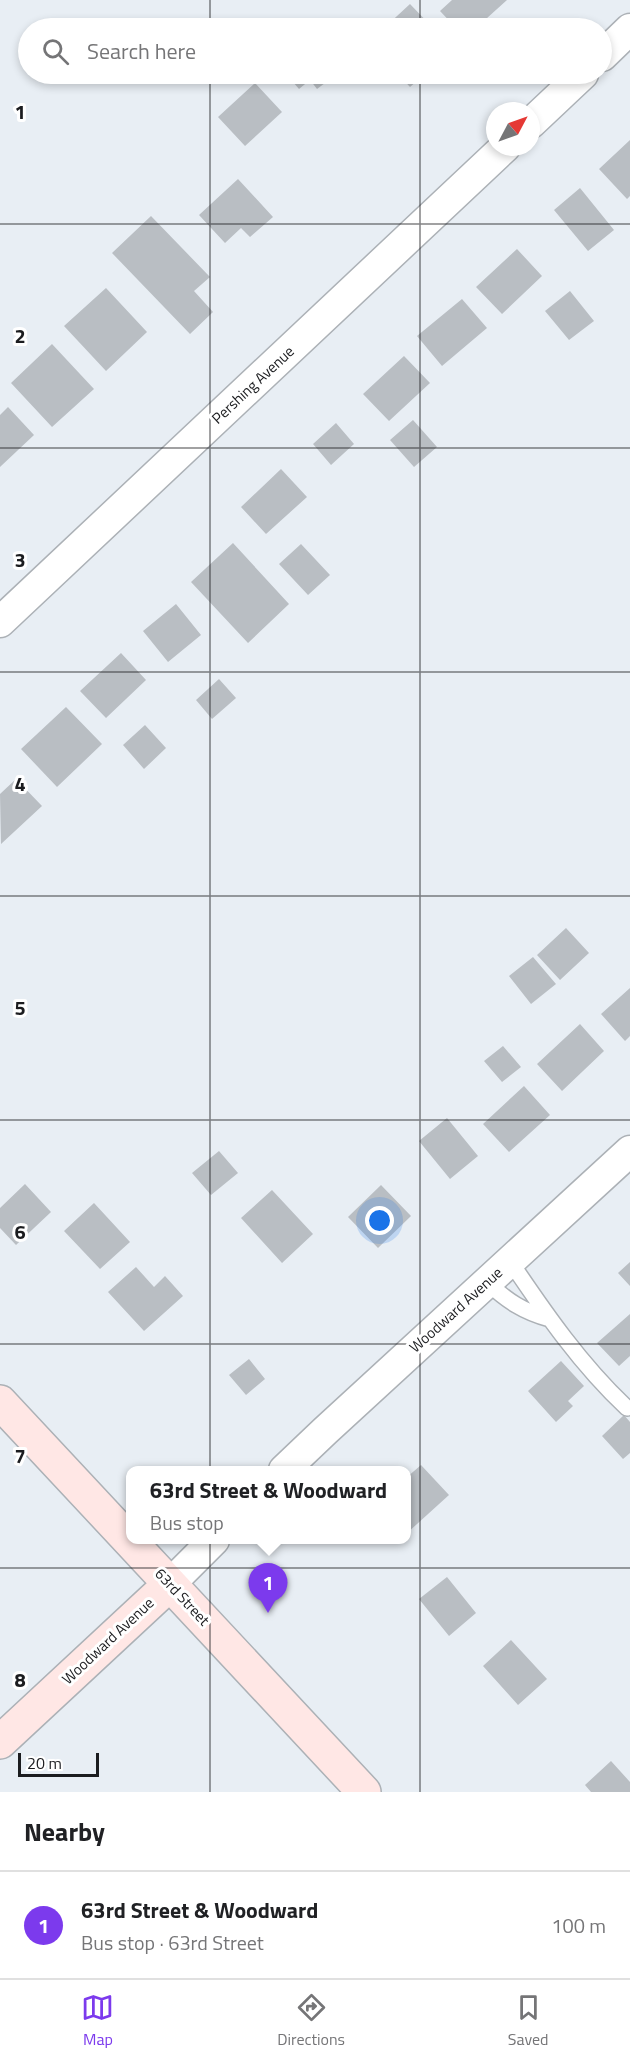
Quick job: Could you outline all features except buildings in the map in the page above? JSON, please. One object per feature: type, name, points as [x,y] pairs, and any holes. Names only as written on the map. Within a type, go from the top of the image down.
[{"type":"main road","name":"63rd Street","points":[[0,1402],[126,1537]]},
{"type":"main road","name":"63rd Street","points":[[133,1544],[364,1792]]},
{"type":"main road","name":"Woodward Avenue","points":[[0,1742],[170,1584]]},
{"type":"street","points":[[612,47],[630,30]]},
{"type":"street","points":[[540,115],[572,84]]},
{"type":"street","name":"Pershing Avenue","points":[[0,622],[495,156]]},
{"type":"street","name":"Woodward Avenue","points":[[288,1466],[630,1151]]},
{"type":"street","name":"Woodward Avenue","points":[[170,1584],[209,1544]]},
{"type":"lane","points":[[510,1261],[550,1318],[605,1388],[627,1408]]},
{"type":"lane","points":[[487,1282],[507,1301],[529,1313],[550,1318]]},
{"type":"place","name":"63rd Street & Woodward","points":[[268,1613]]}]
